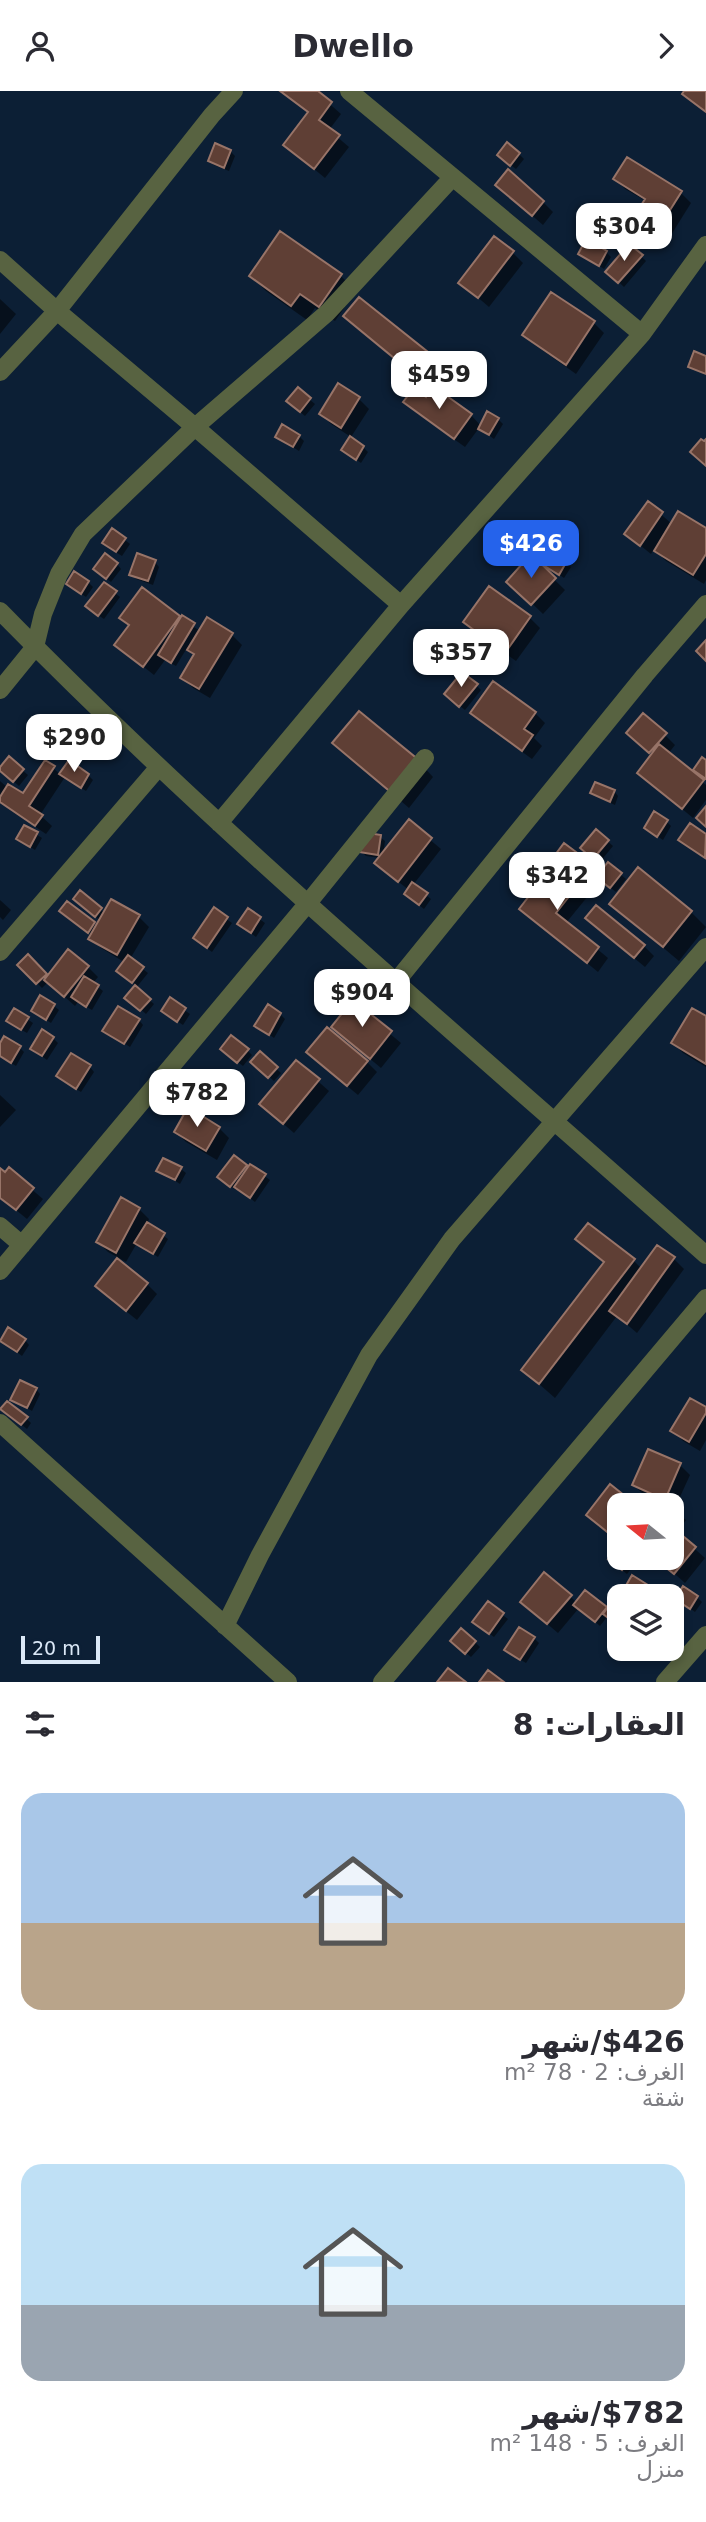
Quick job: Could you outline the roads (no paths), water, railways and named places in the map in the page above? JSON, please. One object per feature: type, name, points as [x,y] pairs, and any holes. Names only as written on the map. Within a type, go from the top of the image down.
[{"type":"street","points":[[0,372],[57,311],[234,91]]},
{"type":"street","points":[[349,91],[642,334]]},
{"type":"street","points":[[0,690],[35,647],[43,614],[59,574],[83,534],[195,426],[327,313],[452,178]]},
{"type":"street","points":[[219,823],[401,605],[642,334],[706,245]]},
{"type":"street","points":[[0,260],[401,605]]},
{"type":"street","points":[[395,983],[706,604]]},
{"type":"street","points":[[0,611],[158,768],[395,983],[554,1119],[706,1255]]},
{"type":"street","points":[[0,1271],[308,903],[425,758]]},
{"type":"street","points":[[0,952],[158,768]]},
{"type":"street","points":[[225,1626],[260,1555],[369,1355],[452,1239],[706,947]]},
{"type":"street","points":[[0,1226],[22,1245]]},
{"type":"street","points":[[382,1682],[706,1298]]},
{"type":"street","points":[[0,1423],[288,1682]]},
{"type":"street","points":[[664,1682],[706,1635]]}]
